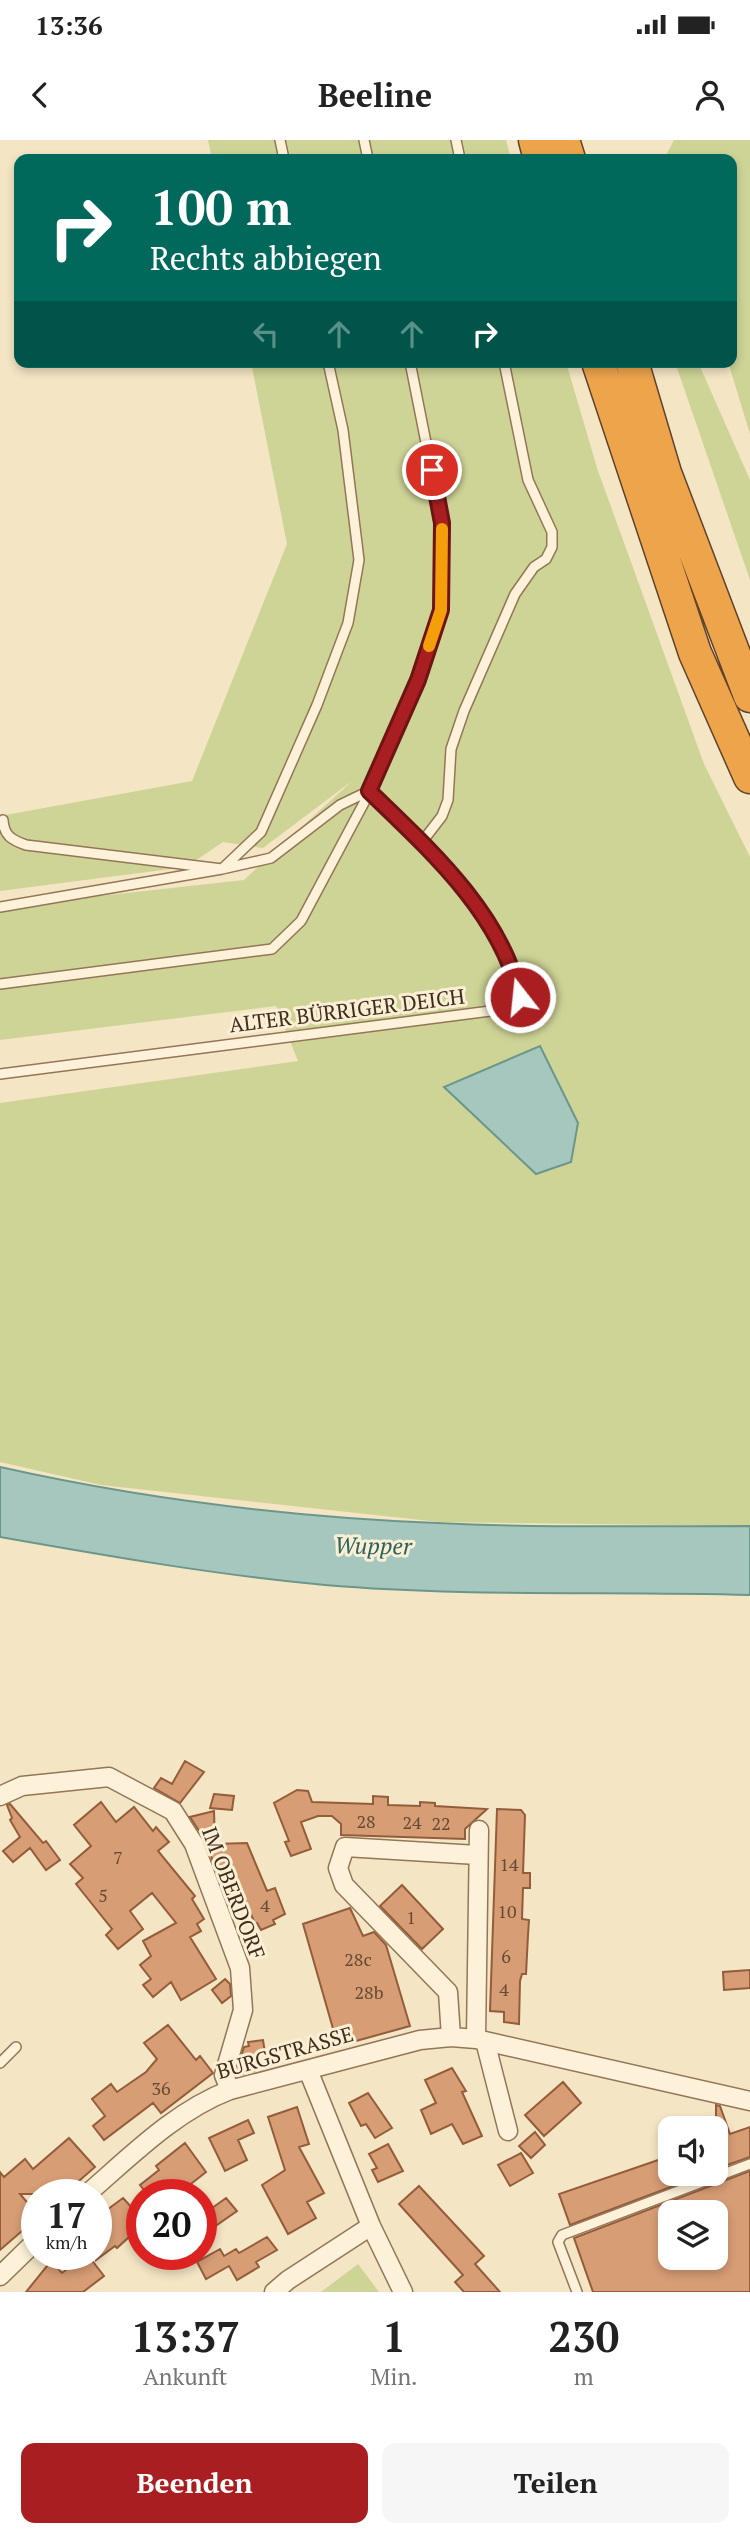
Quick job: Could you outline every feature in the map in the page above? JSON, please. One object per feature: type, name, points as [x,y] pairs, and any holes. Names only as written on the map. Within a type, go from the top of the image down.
[{"type":"highway","points":[[600,368],[695,653],[750,777]]},
{"type":"highway","points":[[634,368],[670,485],[750,696]]},
{"type":"street","name":"IM OBERDORF","points":[[0,1796],[22,1786],[109,1777],[173,1811],[194,1844],[240,1968],[243,2010],[224,2075],[230,2090]]},
{"type":"street","points":[[480,1830],[477,1855],[480,2040],[508,2131]]},
{"type":"street","points":[[451,2037],[448,1992],[344,1885],[338,1868],[345,1847],[477,1855]]},
{"type":"street","name":"BURGSTRASSE","points":[[105,2179],[178,2118],[230,2090],[420,2040],[451,2037],[480,2040],[750,2101]]},
{"type":"street","points":[[308,2070],[371,2226],[403,2292]]},
{"type":"street","points":[[275,2292],[288,2280],[371,2226]]},
{"type":"street","points":[[0,2276],[21,2256]]},
{"type":"lane","points":[[222,869],[261,832],[317,705],[348,623],[359,560],[342,430],[329,368]]},
{"type":"lane","points":[[0,984],[272,949],[301,921],[369,791],[418,680],[441,610],[442,523],[411,368]]},
{"type":"lane","points":[[422,842],[443,817],[449,800],[451,749],[464,711],[515,594],[534,567],[546,559],[552,547],[552,532],[528,480],[505,368]]},
{"type":"lane","points":[[0,906],[222,869],[271,858],[340,805],[369,791]]},
{"type":"lane","name":"ALTER BÜRRIGER DEICH","points":[[0,1074],[506,1009],[520,997],[514,971],[492,925],[422,842],[369,791]]},
{"type":"lane","points":[[3,820],[4,830],[10,839],[26,845],[222,869]]},
{"type":"lane","points":[[0,2063],[16,2047]]},
{"type":"lane","points":[[577,2292],[558,2242],[562,2235],[750,2164]]},
{"type":"green space","points":[[208,140],[506,140],[510,154],[211,154]]},
{"type":"green space","points":[[674,140],[750,140],[750,434],[730,368],[737,368],[737,154],[667,154]]},
{"type":"green space","points":[[252,368],[568,368],[597,468],[704,764],[750,857],[750,1526],[439,1522],[101,1485],[0,1462],[0,1103],[298,1061],[276,1006],[0,1040],[0,907],[244,880],[352,781],[263,848],[223,842],[186,867],[0,891],[0,816],[192,781],[287,544]]},
{"type":"green space","points":[[677,368],[701,368],[750,480],[750,580]]},
{"type":"green space","points":[[358,2264],[379,2292],[321,2292]]},
{"type":"water","points":[[540,1046],[578,1123],[571,1162],[536,1174],[444,1087]]},
{"type":"water","name":"Wupper","points":[[0,1467],[162,1497],[327,1516],[515,1526],[750,1526],[750,1595],[378,1589],[243,1576],[81,1551],[0,1537]]},
{"type":"building","points":[[185,1761],[204,1772],[180,1803],[154,1788],[161,1778],[172,1784]]},
{"type":"building","points":[[297,1790],[308,1791],[312,1802],[373,1804],[373,1796],[388,1797],[388,1805],[420,1806],[420,1802],[435,1803],[435,1806],[487,1809],[465,1829],[465,1839],[341,1835],[341,1824],[332,1816],[318,1816],[301,1822],[311,1849],[291,1856],[285,1842],[289,1841],[274,1803]]},
{"type":"building","points":[[214,1794],[234,1796],[232,1810],[210,1808]]},
{"type":"building","points":[[101,1802],[116,1822],[134,1807],[153,1831],[156,1827],[169,1842],[158,1851],[195,1896],[192,1899],[204,1919],[197,1924],[201,1931],[190,1937],[216,1979],[181,2000],[171,1982],[153,1997],[143,1985],[151,1979],[140,1965],[151,1956],[143,1941],[176,1923],[152,1893],[130,1911],[143,1929],[118,1949],[106,1935],[112,1929],[76,1884],[83,1878],[70,1864],[91,1846],[74,1825]]},
{"type":"building","points":[[10,1804],[43,1843],[46,1841],[60,1860],[46,1870],[30,1848],[13,1862],[3,1851],[20,1837],[10,1820],[12,1818],[7,1805]]},
{"type":"building","points":[[497,1809],[521,1810],[525,1815],[523,1873],[530,1873],[530,1888],[523,1888],[522,1919],[529,1920],[526,1974],[522,1974],[520,1981],[519,2024],[504,2022],[504,2012],[490,2011]]},
{"type":"building","points":[[214,1811],[215,1844],[247,1843],[267,1891],[275,1888],[285,1914],[273,1920],[275,1924],[261,1930],[257,1923],[255,1924],[242,1892],[231,1896],[219,1869],[216,1870],[205,1840],[190,1817]]},
{"type":"building","points":[[402,1885],[443,1929],[422,1949],[380,1906]]},
{"type":"building","points":[[350,1908],[363,1936],[374,1932],[386,1945],[410,2026],[338,2046],[303,1924]]},
{"type":"building","points":[[750,1970],[750,1988],[724,1990],[723,1972]]},
{"type":"building","points":[[225,1979],[230,1984],[231,1996],[222,2003],[212,1990]]},
{"type":"building","points":[[168,2025],[196,2060],[200,2056],[213,2073],[161,2113],[153,2103],[104,2140],[93,2126],[105,2116],[92,2099],[111,2084],[117,2092],[146,2072],[157,2059],[144,2043]]},
{"type":"building","points":[[263,2040],[265,2053],[256,2054],[258,2064],[253,2066],[255,2071],[240,2074],[238,2066],[244,2047],[249,2046],[248,2042]]},
{"type":"building","points":[[452,2068],[466,2091],[462,2092],[482,2136],[463,2144],[452,2124],[431,2134],[421,2110],[436,2103],[425,2080]]},
{"type":"building","points":[[563,2082],[581,2103],[544,2136],[525,2115]]},
{"type":"building","points":[[368,2093],[392,2128],[375,2138],[366,2124],[361,2126],[349,2103]]},
{"type":"building","points":[[716,2105],[720,2106],[724,2116],[716,2116]]},
{"type":"building","points":[[297,2107],[309,2144],[299,2147],[324,2193],[307,2202],[316,2218],[288,2234],[262,2185],[285,2170],[268,2117]]},
{"type":"building","points":[[248,2120],[254,2133],[238,2140],[247,2160],[225,2171],[209,2138]]},
{"type":"building","points":[[750,2127],[750,2157],[728,2165],[728,2128],[730,2134]]},
{"type":"building","points":[[535,2132],[545,2145],[531,2158],[519,2146]]},
{"type":"building","points":[[69,2138],[95,2167],[81,2179],[21,2179],[21,2232],[0,2250],[0,2172],[4,2177],[25,2159],[33,2169]]},
{"type":"building","points":[[185,2143],[206,2172],[197,2179],[148,2179],[159,2170],[156,2166]]},
{"type":"building","points":[[388,2144],[403,2171],[378,2182],[372,2170],[377,2168],[369,2154]]},
{"type":"building","points":[[521,2153],[533,2173],[510,2186],[498,2165]]},
{"type":"building","points":[[658,2160],[658,2186],[673,2186],[570,2225],[559,2194]]},
{"type":"building","points":[[750,2171],[750,2292],[593,2292],[574,2238],[658,2206],[658,2270],[728,2270],[728,2200],[674,2200],[711,2186],[728,2186],[728,2179]]},
{"type":"building","points":[[419,2186],[484,2256],[475,2264],[500,2292],[464,2292],[455,2282],[463,2275],[399,2204]]},
{"type":"building","points":[[123,2198],[126,2201],[126,2240],[117,2248],[112,2248],[112,2206]]},
{"type":"building","points":[[226,2198],[237,2211],[217,2225],[217,2204]]},
{"type":"building","points":[[267,2237],[277,2250],[256,2262],[259,2267],[237,2280],[229,2266],[206,2279],[201,2270],[217,2270],[217,2251],[220,2249],[224,2256],[236,2249],[239,2253]]},
{"type":"building","points":[[44,2270],[59,2270],[62,2273],[66,2270],[99,2270],[104,2276],[83,2292],[26,2292]]},
{"type":"slow traffic","points":[[429,646],[441,610],[442,529]]},
{"type":"route","points":[[432,470],[442,523],[441,610],[418,680],[369,791],[418,837],[492,925],[514,971],[520,997]]}]
